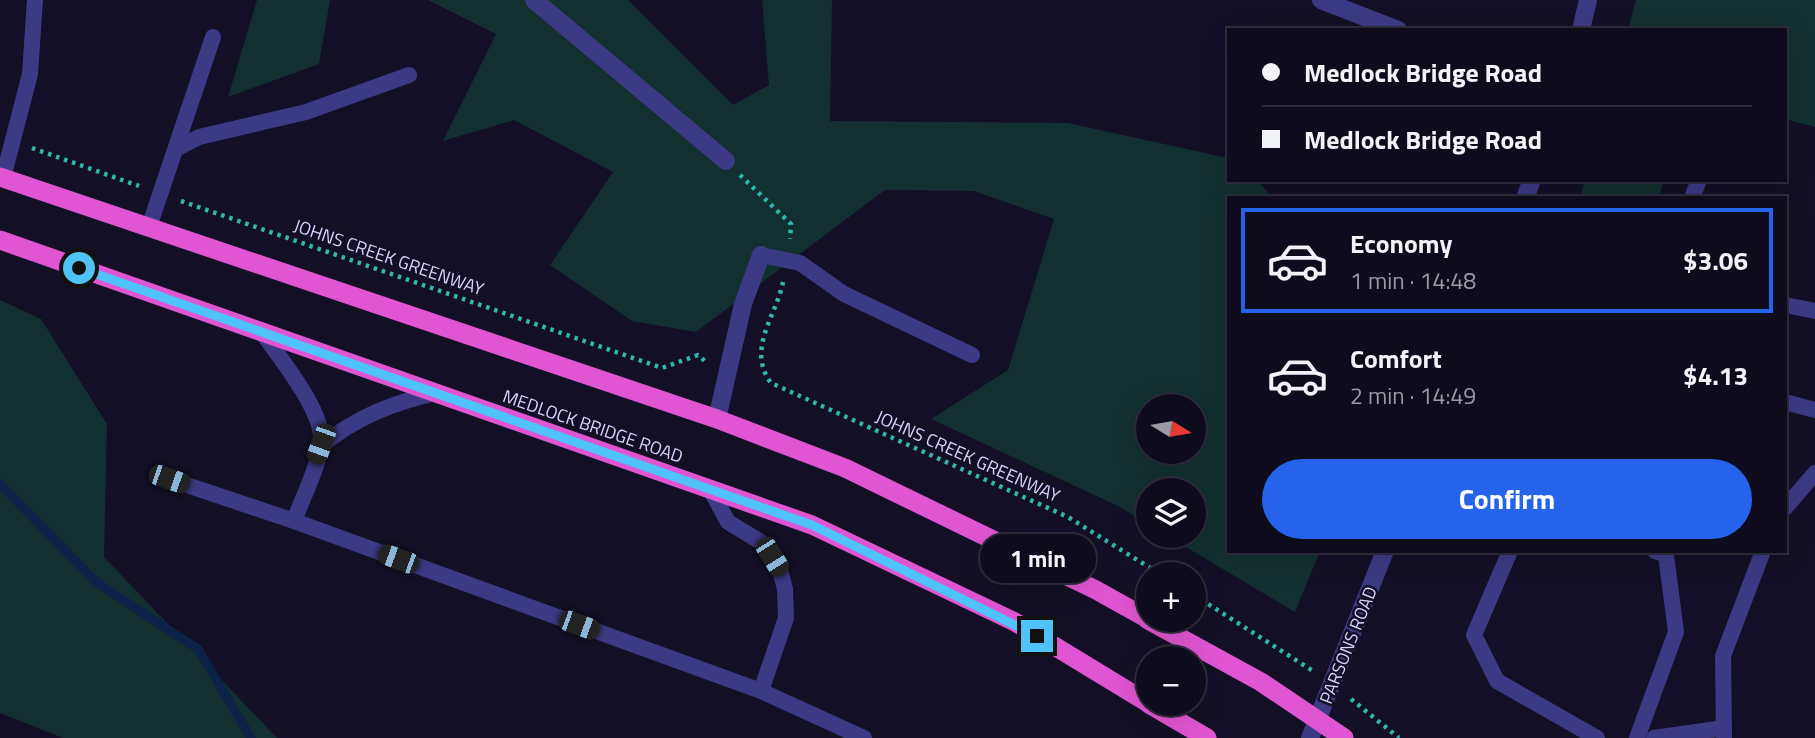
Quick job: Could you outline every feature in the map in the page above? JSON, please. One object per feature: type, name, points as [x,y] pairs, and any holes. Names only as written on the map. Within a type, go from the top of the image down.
[{"type":"highway","points":[[1,177],[717,419],[845,468],[1096,590],[1136,612]]},
{"type":"highway","name":"MEDLOCK BRIDGE ROAD","points":[[0,240],[812,525],[1015,622],[1136,696]]},
{"type":"highway","points":[[1171,632],[1261,682],[1344,738]]},
{"type":"highway","name":"MEDLOCK BRIDGE ROAD","points":[[1170,716],[1207,738]]},
{"type":"street","points":[[534,0],[726,161]]},
{"type":"street","points":[[1321,0],[1393,28]]},
{"type":"street","points":[[1581,28],[1588,0]]},
{"type":"street","points":[[717,419],[743,304],[761,255]]},
{"type":"street","name":"PARSONS ROAD","points":[[1310,738],[1384,553]]},
{"type":"lane","points":[[1,177],[30,75],[35,0]]},
{"type":"lane","points":[[149,227],[213,37]]},
{"type":"lane","points":[[176,149],[199,137],[306,112],[409,75]]},
{"type":"lane","points":[[761,255],[800,263],[844,294],[972,355]]},
{"type":"lane","points":[[1787,304],[1815,311]]},
{"type":"lane","points":[[262,332],[312,408],[321,444],[294,521]]},
{"type":"lane","points":[[321,444],[359,418],[393,403],[436,393]]},
{"type":"lane","points":[[1787,403],[1815,410]]},
{"type":"lane","points":[[1792,487],[1815,473]]},
{"type":"lane","points":[[169,479],[294,521],[761,691],[864,738]]},
{"type":"lane","points":[[710,489],[728,522],[764,544],[780,570],[785,589],[786,618],[761,691]]},
{"type":"lane","points":[[1509,553],[1474,635],[1497,681],[1597,738]]},
{"type":"lane","points":[[1637,738],[1676,632],[1666,555],[1661,553]]},
{"type":"lane","points":[[1654,738],[1724,733],[1723,656],[1762,553]]},
{"type":"path","name":"JOHNS CREEK GREENWAY","points":[[11,140],[662,368],[698,355],[726,380]]},
{"type":"path","name":"JOHNS CREEK GREENWAY","points":[[726,161],[791,224],[788,261],[781,291],[760,348],[762,370],[771,383],[1068,517],[1141,562]]},
{"type":"path","points":[[1206,603],[1331,683],[1399,738]]},
{"type":"green space","points":[[257,0],[330,0],[319,64],[228,97]]},
{"type":"green space","points":[[428,0],[628,0],[733,105],[769,85],[762,0],[832,0],[830,121],[1068,123],[1227,158],[1227,182],[1259,182],[1271,196],[1227,196],[1227,553],[1319,553],[1295,612],[1187,548],[1206,548],[1206,478],[1136,478],[1136,517],[931,419],[1008,370],[1054,219],[974,191],[885,190],[696,332],[632,321],[550,265],[613,172],[514,120],[443,141],[496,34]]},
{"type":"green space","points":[[1636,0],[1815,0],[1815,127],[1787,120],[1787,28],[1629,28]]},
{"type":"green space","points":[[1584,182],[1663,182],[1660,196],[1581,196]]},
{"type":"green space","points":[[0,300],[41,319],[107,424],[104,557],[277,738],[63,738],[0,713]]},
{"type":"waterway","points":[[0,484],[96,582],[198,649],[251,738]]},
{"type":"route","points":[[79,268],[812,525],[1015,622],[1037,636]]}]
